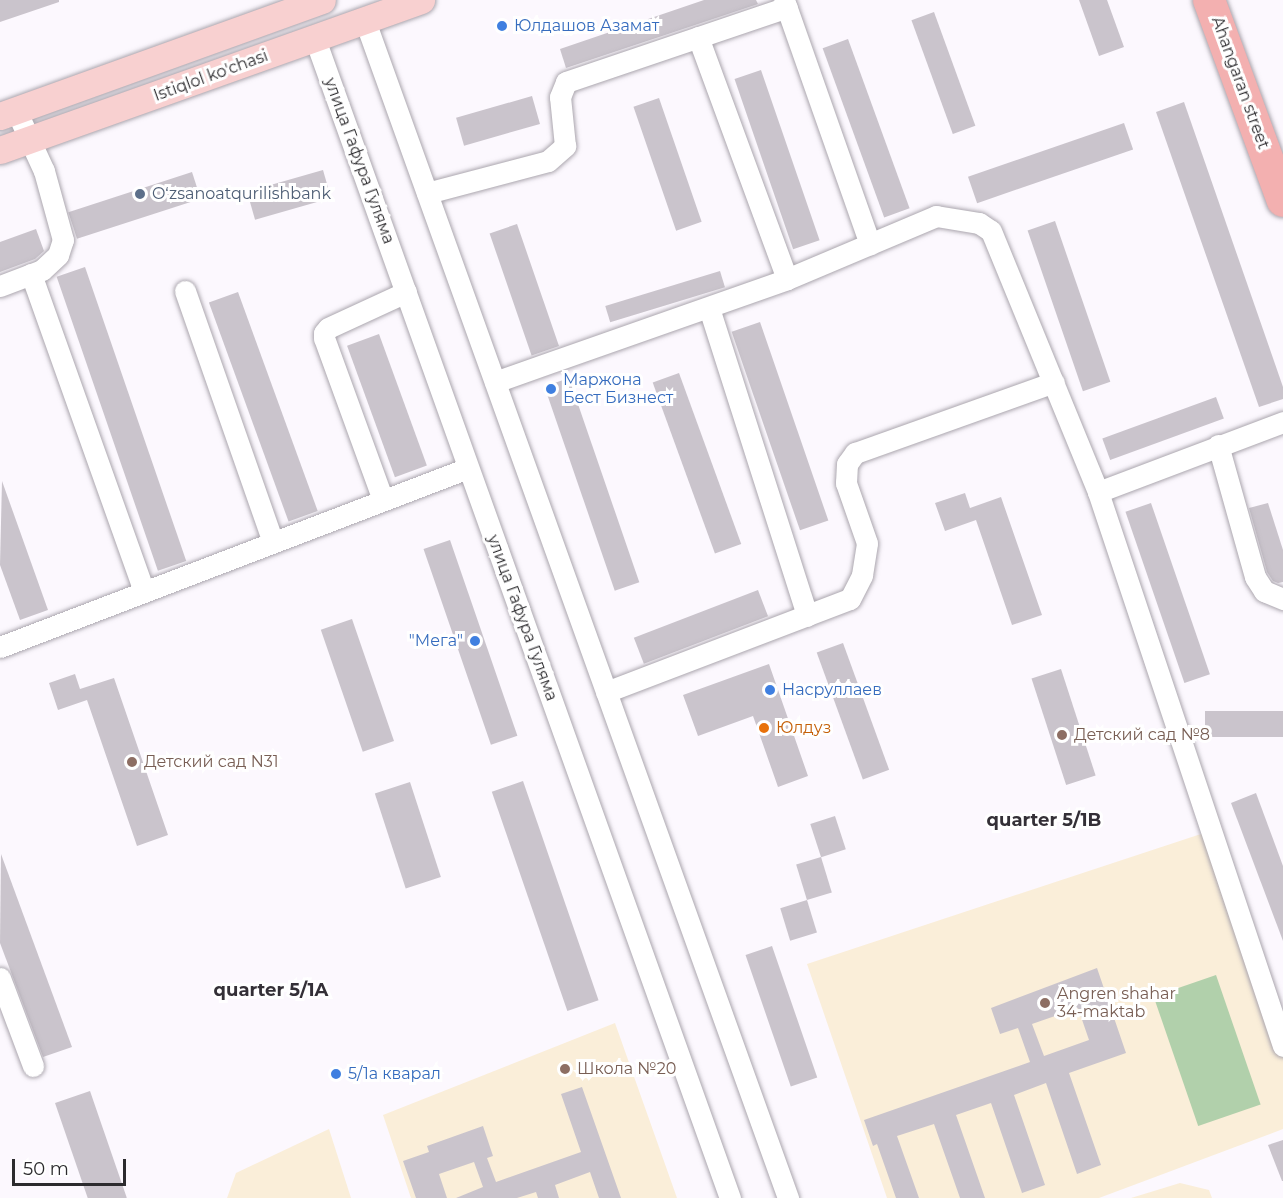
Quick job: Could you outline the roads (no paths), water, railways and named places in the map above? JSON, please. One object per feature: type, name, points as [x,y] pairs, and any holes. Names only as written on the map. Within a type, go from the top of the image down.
[{"type":"highway","name":"Ahangaran street","points":[[1209,0],[1283,201]]},
{"type":"highway","name":"Ahangaran street","points":[[1225,0],[1283,159]]},
{"type":"main road","name":"Istiqlol ko'chasi","points":[[8,113],[322,0]]},
{"type":"main road","name":"Istiqlol ko'chasi","points":[[0,150],[421,0]]},
{"type":"street","points":[[427,194],[548,160],[565,146],[560,97],[566,82],[698,37],[786,3],[870,244]]},
{"type":"street","points":[[365,21],[788,1198]]},
{"type":"street","points":[[698,37],[787,279]]},
{"type":"street","name":"улица Гафура Гуляма","points":[[315,39],[730,1198]]},
{"type":"street","points":[[0,286],[42,270],[57,255],[63,240],[44,171],[29,140],[8,113]]},
{"type":"street","points":[[495,382],[787,279],[936,216],[979,223],[990,231],[1098,492],[1283,1046]]},
{"type":"street","points":[[31,274],[144,592]]},
{"type":"street","points":[[185,291],[273,543]]},
{"type":"street","points":[[383,500],[324,338],[328,328],[406,292]]},
{"type":"street","points":[[709,308],[807,616]]},
{"type":"street","points":[[606,692],[850,599],[862,575],[867,543],[846,483],[847,464],[855,453],[1054,382]]},
{"type":"street","points":[[1098,492],[1283,422]]},
{"type":"street","points":[[1218,445],[1255,577],[1264,591],[1283,599]]},
{"type":"street","points":[[0,647],[468,468]]},
{"type":"street","points":[[0,978],[33,1066]]},
{"type":"place","name":"Юлдашов Азамат","points":[[502,26]]},
{"type":"place","name":"Oʻzsanoatqurilishbank","points":[[140,194]]},
{"type":"place","name":"Маржона Бест Бизнест","points":[[551,389]]},
{"type":"place","name":"\"Мега\"","points":[[475,641]]},
{"type":"place","name":"Насруллаев","points":[[770,690]]},
{"type":"place","name":"Юлдуз","points":[[764,728]]},
{"type":"place","name":"Детский сад №8","points":[[1062,735]]},
{"type":"place","name":"Детский сад N31","points":[[132,762]]},
{"type":"place","name":"Angren shahar 34-maktab","points":[[1045,1003]]},
{"type":"place","name":"Школа №20","points":[[565,1069]]},
{"type":"place","name":"5/1а кварал","points":[[336,1074]]},
{"type":"district","name":"quarter 5/1B","points":[[1044,820]]},
{"type":"district","name":"quarter 5/1A","points":[[271,990]]}]
